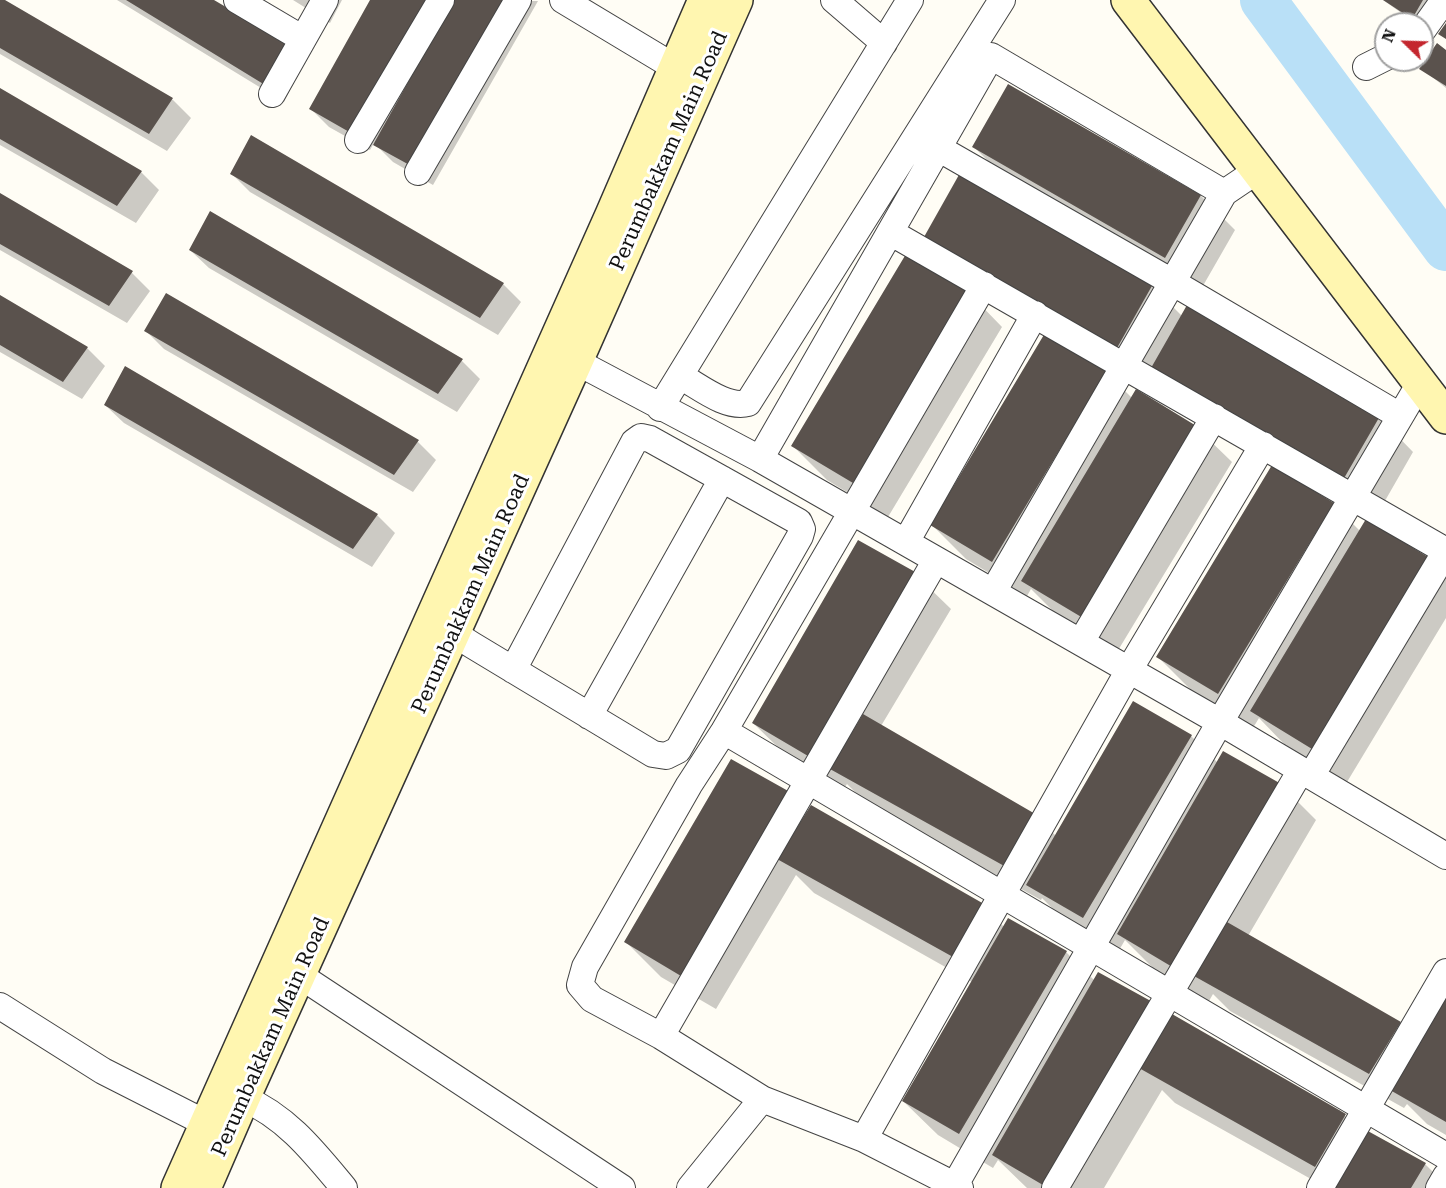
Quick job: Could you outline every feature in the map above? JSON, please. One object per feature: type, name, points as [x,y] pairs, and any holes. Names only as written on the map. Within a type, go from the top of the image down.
[{"type":"street","points":[[237,0],[303,39]]},
{"type":"street","points":[[272,93],[325,0]]},
{"type":"street","points":[[358,140],[441,0]]},
{"type":"street","points":[[418,172],[518,0]]},
{"type":"street","points":[[563,0],[687,75]]},
{"type":"street","name":"Perumbakkam Main Road","points":[[687,75],[705,0]]},
{"type":"street","name":"Perumbakkam Main Road","points":[[204,1188],[217,1129],[687,75],[736,0]]},
{"type":"street","points":[[834,0],[884,43]]},
{"type":"street","points":[[660,408],[910,0]]},
{"type":"street","points":[[680,376],[729,402],[741,405],[748,403],[1002,0]]},
{"type":"street","points":[[1128,0],[1258,170],[1433,382]]},
{"type":"street","points":[[1154,0],[1433,382],[1446,417]]},
{"type":"street","points":[[1434,14],[1444,0]]},
{"type":"street","points":[[760,459],[991,56],[1224,193]]},
{"type":"street","points":[[938,148],[1173,282],[1400,416]]},
{"type":"street","points":[[993,592],[1224,193],[1258,170]]},
{"type":"street","points":[[890,232],[1446,551],[1170,993],[1055,1188]]},
{"type":"street","points":[[984,285],[724,731],[689,785],[585,967],[580,985],[592,999],[661,1036],[762,1100],[864,1139],[958,1187],[1090,946],[1400,416],[1433,382]]},
{"type":"street","points":[[906,542],[1035,314]]},
{"type":"street","points":[[564,355],[660,408],[760,459],[1220,722],[1446,856]]},
{"type":"street","name":"Perumbakkam Main Road","points":[[178,1188],[217,1129],[243,1098],[453,633],[564,355]]},
{"type":"street","points":[[1081,642],[1214,417]]},
{"type":"street","points":[[453,633],[513,670],[589,716],[653,754],[666,756],[678,750],[800,536],[802,528],[799,522],[650,439],[641,438],[634,442],[513,670]]},
{"type":"street","points":[[864,1139],[1129,670],[1263,445]]},
{"type":"street","points":[[589,716],[722,479]]},
{"type":"street","points":[[661,1036],[936,560]]},
{"type":"street","points":[[724,731],[1446,1155]]},
{"type":"street","points":[[1320,1188],[1446,972]]},
{"type":"street","points":[[299,975],[622,1188]]},
{"type":"street","points":[[0,1005],[103,1071],[217,1129]]},
{"type":"street","points":[[243,1098],[262,1106],[293,1129],[345,1188]]},
{"type":"street","points":[[690,1188],[762,1100]]},
{"type":"street","points":[[1439,1188],[1446,1176]]},
{"type":"building","points":[[0,0],[5,0],[173,98],[149,134],[0,48]]},
{"type":"building","points":[[126,0],[214,0],[287,43],[265,85]]},
{"type":"building","points":[[370,0],[426,0],[351,133],[309,109]]},
{"type":"building","points":[[454,0],[510,0],[415,168],[373,145]]},
{"type":"building","points":[[1383,0],[1423,0],[1416,12],[1401,12]]},
{"type":"building","points":[[1446,23],[1446,39],[1438,34]]},
{"type":"building","points":[[1437,43],[1446,50],[1446,86],[1424,72],[1434,72],[1434,47]]},
{"type":"building","points":[[1008,84],[1201,195],[1165,258],[972,147]]},
{"type":"building","points":[[0,88],[142,171],[117,206],[0,139]]},
{"type":"building","points":[[251,135],[504,283],[480,318],[230,174]]},
{"type":"building","points":[[960,173],[1153,284],[1117,348],[924,237]]},
{"type":"building","points":[[0,193],[133,271],[109,306],[0,244]]},
{"type":"building","points":[[210,211],[463,359],[438,394],[189,250]]},
{"type":"building","points":[[906,254],[969,291],[853,483],[791,446]]},
{"type":"building","points":[[166,293],[419,440],[394,475],[144,331]]},
{"type":"building","points":[[0,295],[88,347],[63,382],[0,345]]},
{"type":"building","points":[[1187,305],[1380,416],[1343,480],[1151,368]]},
{"type":"building","points":[[1045,333],[1107,371],[992,562],[930,525]]},
{"type":"building","points":[[125,366],[378,514],[353,549],[104,405]]},
{"type":"building","points":[[1136,389],[1198,427],[1083,618],[1021,581]]},
{"type":"building","points":[[1272,465],[1334,503],[1218,694],[1156,657]]},
{"type":"building","points":[[1366,519],[1428,557],[1312,749],[1250,711]]},
{"type":"building","points":[[858,540],[917,573],[808,756],[752,723]]},
{"type":"building","points":[[1133,701],[1192,735],[1083,918],[1026,885]]},
{"type":"building","points":[[863,714],[1037,815],[1006,867],[830,769]]},
{"type":"building","points":[[1223,751],[1283,785],[1174,968],[1117,934]]},
{"type":"building","points":[[731,759],[790,792],[681,976],[624,942]]},
{"type":"building","points":[[811,805],[984,904],[953,957],[777,859]]},
{"type":"building","points":[[1008,918],[1067,951],[959,1134],[902,1101]]},
{"type":"building","points":[[1227,922],[1401,1022],[1369,1074],[1194,976]]},
{"type":"building","points":[[1098,972],[1158,1005],[1048,1188],[992,1155]]},
{"type":"building","points":[[1446,993],[1446,1122],[1390,1090]]},
{"type":"building","points":[[1172,1014],[1346,1114],[1315,1167],[1139,1068]]},
{"type":"building","points":[[1366,1130],[1426,1163],[1411,1188],[1333,1188]]},
{"type":"waterway","points":[[1263,0],[1446,248]]}]
